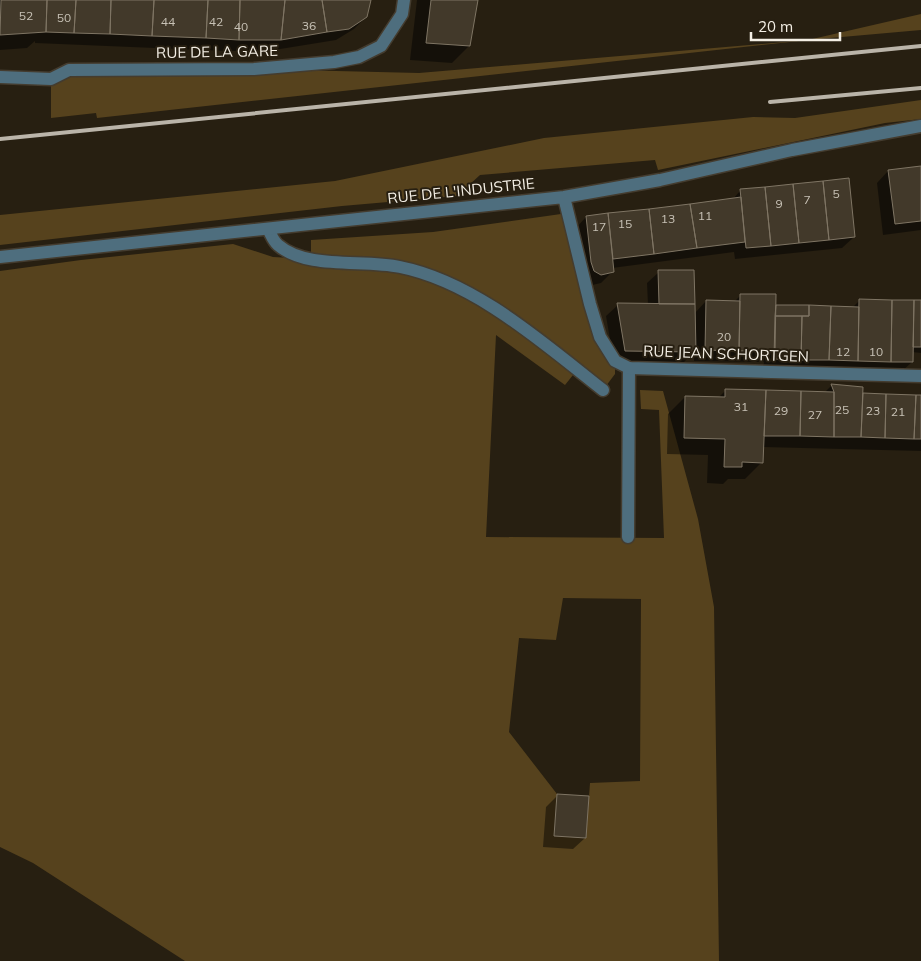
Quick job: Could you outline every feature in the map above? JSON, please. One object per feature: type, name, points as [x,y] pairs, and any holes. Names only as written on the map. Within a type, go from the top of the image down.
[{"type":"street","name":"RUE DE LA GARE","points":[[0,78],[51,79],[69,70],[254,69],[334,62],[359,57],[381,46],[402,14],[404,0]]},
{"type":"street","name":"RUE DE L'INDUSTRIE","points":[[0,257],[564,196],[660,180],[792,150],[921,126]]},
{"type":"street","name":"RUE JEAN SCHORTGEN","points":[[564,196],[590,304],[600,337],[616,361],[629,368],[921,376]]},
{"type":"street","points":[[268,229],[276,244],[291,253],[311,259],[398,266],[430,275],[466,291],[508,318],[603,390]]},
{"type":"street","points":[[628,537],[629,368]]},
{"type":"shaded area","points":[[921,14],[921,30],[808,40]]},
{"type":"shaded area","points":[[808,40],[97,118],[96,113],[51,118],[51,79],[69,70],[254,69],[419,73]]},
{"type":"shaded area","points":[[921,100],[921,119],[885,123],[658,170],[655,160],[480,175],[457,196],[342,206],[0,245],[0,215],[335,181],[544,138],[753,117],[795,118]]},
{"type":"shaded area","points":[[568,213],[590,304],[615,361],[615,374],[603,390],[577,370],[565,385],[496,335],[486,537],[664,538],[659,410],[641,409],[640,390],[663,391],[698,519],[714,607],[719,961],[185,961],[33,863],[0,847],[0,271],[81,260],[233,244],[273,257],[311,259],[311,240],[433,232]],"holes":[[[563,598],[641,599],[640,781],[590,783],[586,838],[554,835],[557,794],[509,732],[519,638],[556,640]]]},
{"type":"building","points":[[1,0],[47,0],[46,32],[0,35]]},
{"type":"building","points":[[47,0],[76,0],[74,33],[46,32]]},
{"type":"building","points":[[76,0],[111,0],[110,34],[74,33]]},
{"type":"building","points":[[111,0],[154,0],[152,36],[110,34]]},
{"type":"building","points":[[154,0],[208,0],[206,38],[152,36]]},
{"type":"building","points":[[208,0],[240,0],[239,40],[206,38]]},
{"type":"building","points":[[240,0],[285,0],[281,40],[239,40]]},
{"type":"building","points":[[285,0],[322,0],[327,32],[281,40]]},
{"type":"building","points":[[322,0],[371,0],[367,17],[349,29],[327,32]]},
{"type":"building","points":[[431,0],[478,0],[470,46],[426,43]]},
{"type":"building","points":[[921,166],[921,221],[895,224],[888,170]]},
{"type":"building","points":[[849,178],[855,237],[829,240],[823,181]]},
{"type":"building","points":[[823,181],[829,240],[799,243],[793,184]]},
{"type":"building","points":[[793,184],[799,243],[771,246],[765,187]]},
{"type":"building","points":[[765,187],[771,246],[746,248],[740,189]]},
{"type":"building","points":[[741,197],[745,242],[697,248],[690,204]]},
{"type":"building","points":[[690,204],[697,248],[654,254],[649,209]]},
{"type":"building","points":[[649,209],[654,254],[613,259],[608,213]]},
{"type":"building","points":[[608,213],[614,272],[601,275],[594,271],[591,262],[586,216]]},
{"type":"building","points":[[658,270],[694,270],[695,304],[659,304]]},
{"type":"building","points":[[740,294],[776,294],[775,351],[739,351]]},
{"type":"building","points":[[859,299],[892,300],[891,362],[858,361]]},
{"type":"building","points":[[706,300],[740,301],[739,351],[705,350]]},
{"type":"building","points":[[892,300],[914,300],[913,362],[891,362]]},
{"type":"building","points":[[914,300],[921,300],[921,347],[913,347]]},
{"type":"building","points":[[617,303],[695,304],[696,352],[625,351]]},
{"type":"building","points":[[776,305],[809,305],[809,316],[775,316]]},
{"type":"building","points":[[809,305],[831,306],[829,360],[801,360],[802,316],[809,316]]},
{"type":"building","points":[[831,306],[859,307],[858,361],[829,360]]},
{"type":"building","points":[[775,316],[802,316],[801,360],[774,359]]},
{"type":"building","points":[[831,384],[863,387],[861,437],[834,437],[834,392]]},
{"type":"building","points":[[725,389],[766,390],[763,463],[742,462],[742,467],[724,467],[725,439],[684,438],[685,396],[725,397]]},
{"type":"building","points":[[766,390],[801,391],[800,436],[764,436]]},
{"type":"building","points":[[801,391],[834,392],[834,437],[800,436]]},
{"type":"building","points":[[863,393],[886,394],[885,438],[861,437]]},
{"type":"building","points":[[886,394],[916,395],[914,439],[885,438]]},
{"type":"building","points":[[916,395],[921,395],[921,439],[914,439]]},
{"type":"building","points":[[557,794],[589,796],[586,838],[554,836]]},
{"type":"railway","points":[[0,139],[921,46]]},
{"type":"railway","points":[[770,102],[921,88]]}]
